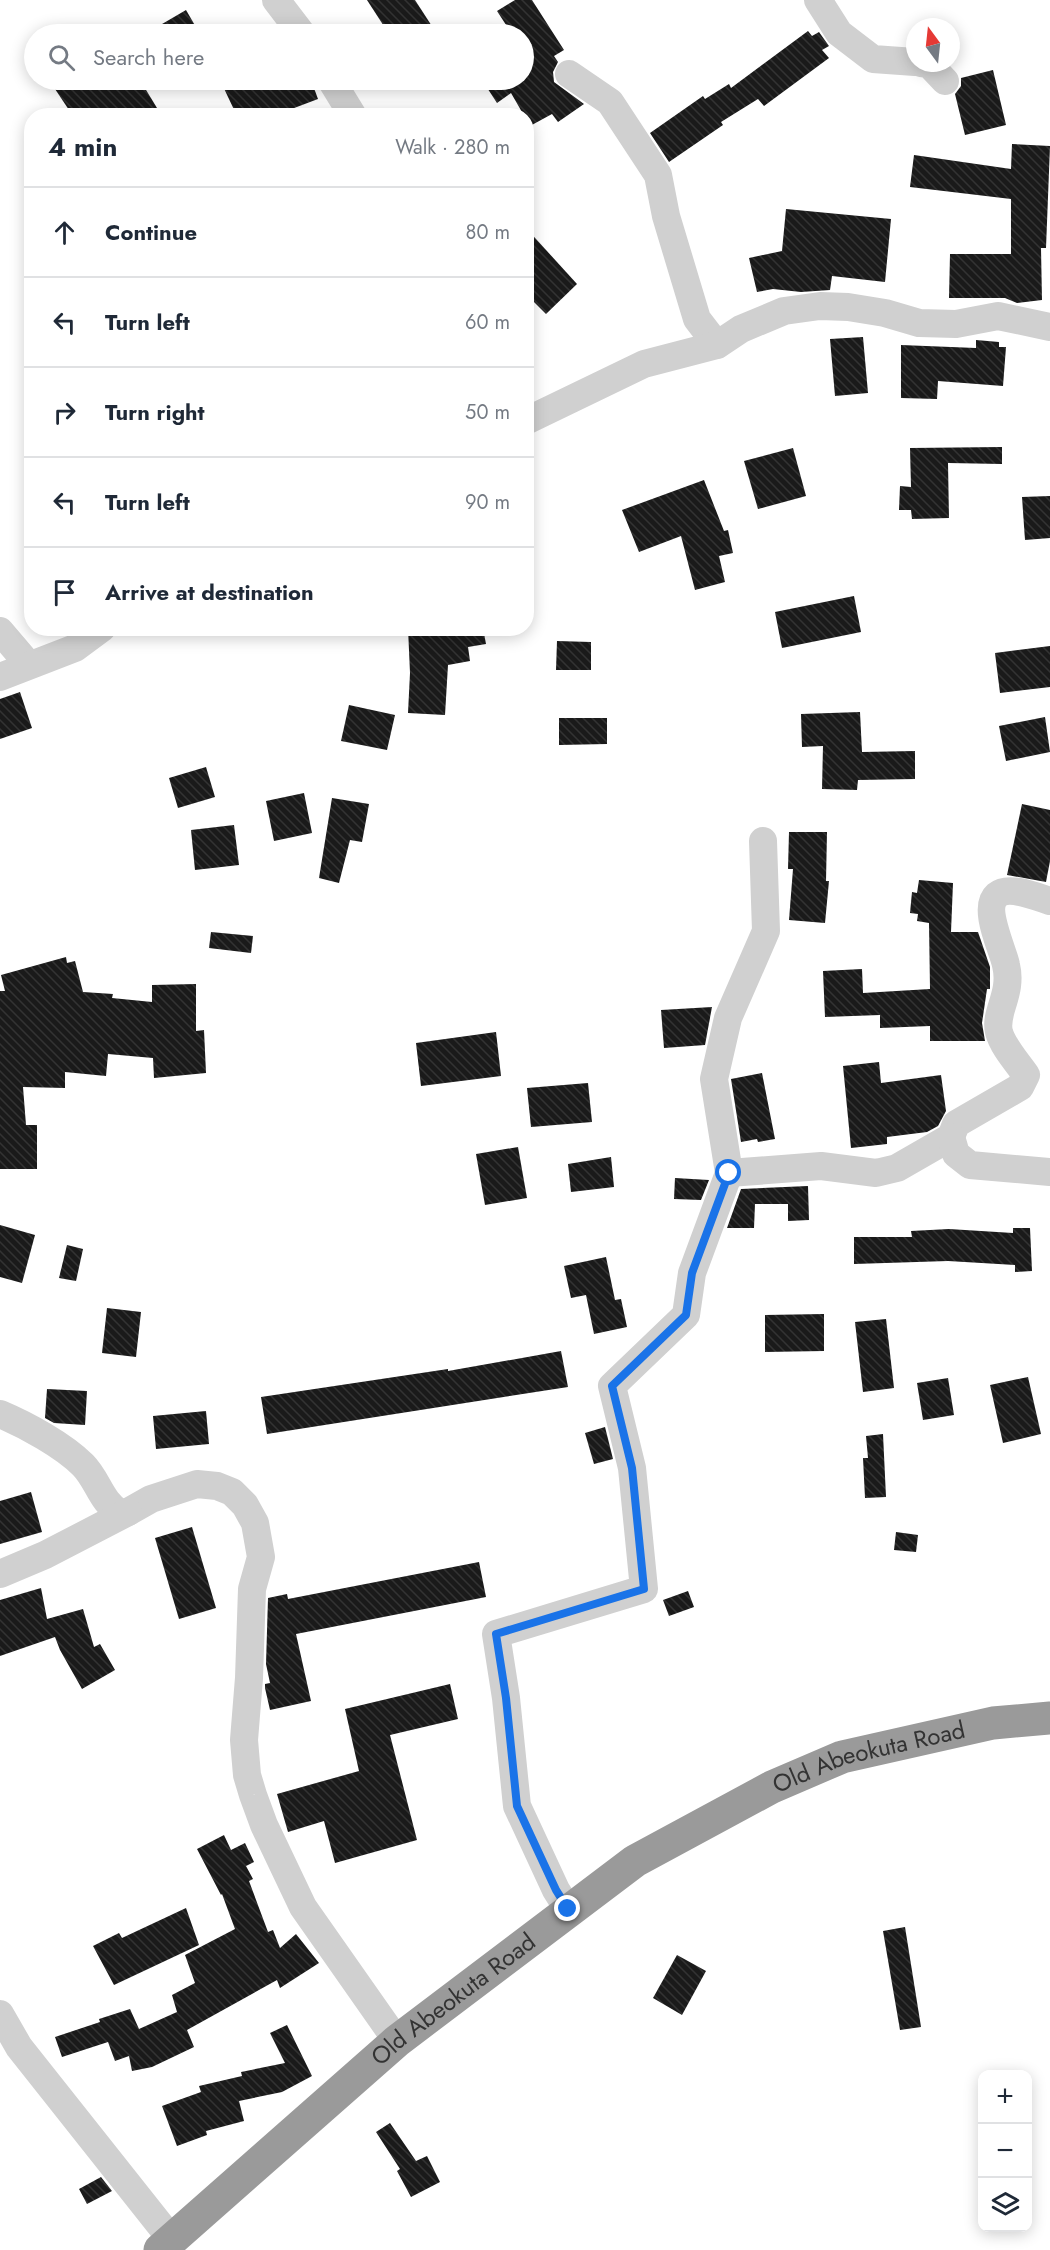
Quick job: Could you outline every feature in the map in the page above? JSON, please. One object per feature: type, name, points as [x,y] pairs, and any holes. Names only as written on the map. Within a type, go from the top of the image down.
[{"type":"highway","name":"Old Abeokuta Road","points":[[166,2245],[397,2041],[568,1909],[635,1861],[772,1787],[842,1757],[993,1723],[1050,1718]]},
{"type":"street","points":[[276,0],[294,24]]},
{"type":"street","points":[[818,0],[839,33],[873,59],[906,62]]},
{"type":"street","points":[[937,72],[945,81]]},
{"type":"street","points":[[569,74],[610,102],[658,175],[666,216],[697,319],[717,345]]},
{"type":"street","points":[[338,90],[348,108]]},
{"type":"street","points":[[534,416],[644,363],[717,345],[741,329],[784,311],[820,306],[885,313],[920,323],[956,324],[998,316],[1050,327]]},
{"type":"street","points":[[0,631],[29,664]]},
{"type":"street","points":[[0,677],[75,648],[91,636]]},
{"type":"street","points":[[568,1909],[556,1890],[517,1806],[508,1708],[496,1634],[644,1589],[632,1468],[612,1386],[686,1315],[692,1273],[729,1173],[714,1079],[728,1018],[766,931],[763,841]]},
{"type":"street","points":[[1050,901],[1029,894],[1007,891],[994,898],[993,924],[1009,983],[998,1018],[999,1033],[1026,1075],[1020,1087],[956,1124],[951,1137],[956,1154],[970,1165],[1050,1172]]},
{"type":"street","points":[[729,1173],[821,1166],[876,1173],[897,1168],[951,1137]]},
{"type":"street","points":[[0,1414],[22,1424],[82,1464],[106,1501],[120,1513],[128,1512]]},
{"type":"street","points":[[0,1574],[45,1555],[151,1499],[197,1484],[217,1486],[232,1492],[245,1504],[255,1523],[261,1557],[252,1589],[244,1740],[253,1796],[303,1908],[397,2041]]},
{"type":"street","points":[[0,2014],[19,2047],[166,2245]]},
{"type":"building","points":[[367,0],[415,0],[431,24],[383,24]]},
{"type":"building","points":[[515,0],[532,0],[564,50],[554,56],[558,62],[553,72],[554,82],[584,104],[558,122],[552,114],[534,124],[534,108],[520,108],[511,93],[497,103],[489,90],[534,90],[534,24],[505,24],[497,11]]},
{"type":"building","points":[[186,10],[194,24],[162,24]]},
{"type":"building","points":[[808,31],[812,36],[819,32],[829,46],[822,50],[829,58],[764,106],[758,99],[721,122],[723,125],[669,162],[650,133],[703,96],[705,99],[729,84],[731,88]]},
{"type":"building","points":[[993,70],[1006,125],[965,135],[955,94],[961,86],[961,78]]},
{"type":"building","points":[[56,90],[146,90],[157,108],[68,108]]},
{"type":"building","points":[[225,90],[315,90],[318,99],[294,108],[233,108]]},
{"type":"building","points":[[1012,144],[1050,146],[1046,248],[1041,248],[1042,300],[1017,303],[1005,298],[949,298],[950,254],[1011,254],[1011,199],[910,187],[914,155],[1011,169]]},
{"type":"building","points":[[786,209],[891,219],[885,282],[832,276],[830,290],[801,292],[773,289],[757,292],[749,258],[782,251]]},
{"type":"building","points":[[534,237],[577,284],[546,314],[534,302]]},
{"type":"building","points":[[863,337],[868,393],[835,396],[830,339]]},
{"type":"building","points":[[976,340],[999,342],[999,347],[1006,347],[1003,386],[938,381],[937,399],[901,398],[901,345],[976,348]]},
{"type":"building","points":[[1002,447],[1002,464],[948,463],[949,518],[912,519],[911,510],[899,510],[900,486],[911,487],[910,448]]},
{"type":"building","points":[[793,448],[806,496],[758,509],[744,461]]},
{"type":"building","points":[[704,480],[724,531],[728,530],[733,553],[719,556],[725,582],[695,590],[681,536],[639,552],[622,510]]},
{"type":"building","points":[[1050,496],[1050,538],[1025,540],[1022,497]]},
{"type":"building","points":[[854,596],[861,632],[782,648],[775,612]]},
{"type":"building","points":[[408,636],[484,636],[486,644],[468,647],[470,661],[448,665],[445,715],[408,713],[410,673]]},
{"type":"building","points":[[557,641],[591,642],[591,670],[556,670]]},
{"type":"building","points":[[1050,646],[1050,687],[1000,693],[995,653]]},
{"type":"building","points":[[20,692],[32,728],[0,739],[0,699]]},
{"type":"building","points":[[349,705],[395,715],[387,750],[341,741]]},
{"type":"building","points":[[860,712],[862,752],[915,751],[915,779],[858,780],[857,790],[822,789],[823,746],[802,747],[801,714]]},
{"type":"building","points":[[1045,717],[1050,752],[1006,761],[999,726]]},
{"type":"building","points":[[559,718],[607,718],[607,744],[559,745]]},
{"type":"building","points":[[206,767],[215,797],[178,808],[169,778]]},
{"type":"building","points":[[304,793],[312,833],[274,841],[266,801]]},
{"type":"building","points":[[332,798],[369,804],[362,842],[350,840],[339,883],[319,878]]},
{"type":"building","points":[[1022,804],[1050,810],[1050,861],[1046,882],[1007,875]]},
{"type":"building","points":[[234,825],[239,865],[195,870],[191,830]]},
{"type":"building","points":[[789,832],[827,832],[826,881],[829,881],[825,923],[789,920],[793,869],[788,869]]},
{"type":"building","points":[[919,880],[953,883],[951,932],[978,932],[990,967],[990,989],[987,989],[982,1023],[985,1041],[930,1041],[930,1026],[880,1028],[880,1015],[825,1017],[823,971],[862,969],[863,993],[930,989],[929,923],[917,921],[918,914],[910,913],[912,892],[917,893]]},
{"type":"building","points":[[211,932],[253,936],[251,953],[209,948]]},
{"type":"building","points":[[66,957],[67,963],[75,961],[83,992],[113,994],[112,998],[152,1002],[152,985],[196,984],[196,1031],[204,1030],[206,1073],[154,1078],[153,1058],[108,1054],[106,1076],[65,1072],[65,1088],[23,1087],[26,1125],[37,1125],[37,1169],[0,1169],[0,991],[5,991],[1,975]]},
{"type":"building","points":[[712,1007],[705,1045],[664,1048],[661,1010]]},
{"type":"building","points":[[496,1032],[501,1076],[421,1086],[416,1043]]},
{"type":"building","points":[[879,1062],[881,1083],[941,1075],[946,1111],[938,1126],[927,1132],[887,1137],[887,1144],[851,1148],[843,1066]]},
{"type":"building","points":[[762,1073],[775,1139],[741,1142],[731,1079]]},
{"type":"building","points":[[588,1083],[592,1122],[531,1127],[527,1088]]},
{"type":"building","points":[[518,1147],[527,1198],[485,1205],[476,1154]]},
{"type":"building","points":[[611,1157],[614,1187],[571,1192],[568,1164]]},
{"type":"building","points":[[675,1178],[709,1180],[701,1200],[674,1199]]},
{"type":"building","points":[[808,1186],[809,1220],[788,1221],[788,1204],[755,1204],[754,1228],[727,1228],[741,1189]]},
{"type":"building","points":[[0,1225],[35,1235],[22,1283],[0,1277]]},
{"type":"building","points":[[1013,1228],[1030,1228],[1032,1271],[1015,1272],[1015,1265],[948,1261],[854,1264],[854,1237],[912,1237],[911,1231],[949,1229],[1013,1233]]},
{"type":"building","points":[[67,1245],[83,1249],[76,1281],[59,1278]]},
{"type":"building","points":[[606,1257],[615,1300],[621,1299],[627,1327],[594,1334],[586,1295],[571,1298],[564,1266]]},
{"type":"building","points":[[107,1308],[141,1312],[136,1357],[102,1353]]},
{"type":"building","points":[[824,1314],[824,1351],[765,1352],[765,1315]]},
{"type":"building","points":[[886,1319],[894,1388],[863,1392],[855,1322]]},
{"type":"building","points":[[561,1351],[568,1387],[267,1434],[261,1397],[448,1369],[448,1371]]},
{"type":"building","points":[[1028,1377],[1041,1434],[1003,1443],[990,1385]]},
{"type":"building","points":[[948,1378],[954,1415],[923,1420],[917,1383]]},
{"type":"building","points":[[47,1389],[87,1391],[85,1425],[54,1423],[45,1418]]},
{"type":"building","points":[[206,1411],[209,1444],[156,1449],[153,1416]]},
{"type":"building","points":[[605,1427],[613,1459],[594,1464],[585,1433]]},
{"type":"building","points":[[883,1434],[886,1497],[865,1498],[863,1458],[868,1458],[866,1436]]},
{"type":"building","points":[[31,1492],[42,1532],[0,1544],[0,1501]]},
{"type":"building","points":[[192,1527],[216,1608],[179,1619],[155,1538]]},
{"type":"building","points":[[896,1532],[918,1535],[916,1552],[894,1550]]},
{"type":"building","points":[[479,1562],[486,1597],[296,1634],[311,1701],[270,1710],[265,1688],[265,1684],[270,1683],[266,1664],[268,1598],[287,1594],[288,1599]]},
{"type":"building","points":[[41,1588],[47,1619],[83,1609],[94,1647],[100,1644],[115,1670],[82,1689],[55,1637],[0,1656],[0,1600]]},
{"type":"building","points":[[688,1591],[694,1607],[669,1616],[663,1600]]},
{"type":"building","points":[[450,1684],[458,1719],[390,1735],[417,1840],[335,1863],[324,1821],[288,1832],[277,1794],[359,1771],[345,1709]]},
{"type":"building","points":[[224,1835],[231,1850],[245,1843],[254,1862],[246,1866],[253,1879],[249,1881],[268,1932],[273,1930],[280,1948],[296,1934],[319,1963],[280,1988],[277,1980],[187,2030],[194,2047],[152,2067],[132,2071],[129,2056],[115,2061],[108,2042],[62,2057],[55,2037],[100,2022],[99,2019],[130,2009],[139,2029],[177,2012],[172,1995],[195,1983],[185,1955],[235,1929],[222,1894],[197,1849]]},
{"type":"building","points":[[186,1908],[199,1945],[114,1985],[93,1946],[119,1933],[122,1938]]},
{"type":"building","points":[[905,1927],[921,2027],[900,2030],[883,1931]]},
{"type":"building","points":[[677,1955],[706,1971],[682,2015],[653,1998]]},
{"type":"building","points":[[287,2025],[312,2076],[282,2092],[239,2101],[244,2121],[206,2131],[207,2135],[177,2146],[162,2106],[201,2092],[199,2086],[242,2076],[241,2072],[285,2063],[270,2033]]},
{"type":"building","points":[[390,2123],[416,2161],[427,2156],[440,2182],[411,2197],[397,2171],[400,2169],[376,2132]]},
{"type":"building","points":[[101,2177],[112,2191],[87,2204],[79,2189]]},
{"type":"route","points":[[568,1909],[556,1890],[517,1806],[512,1740],[496,1634],[644,1589],[632,1468],[612,1386],[686,1315],[692,1273],[729,1173]]}]
